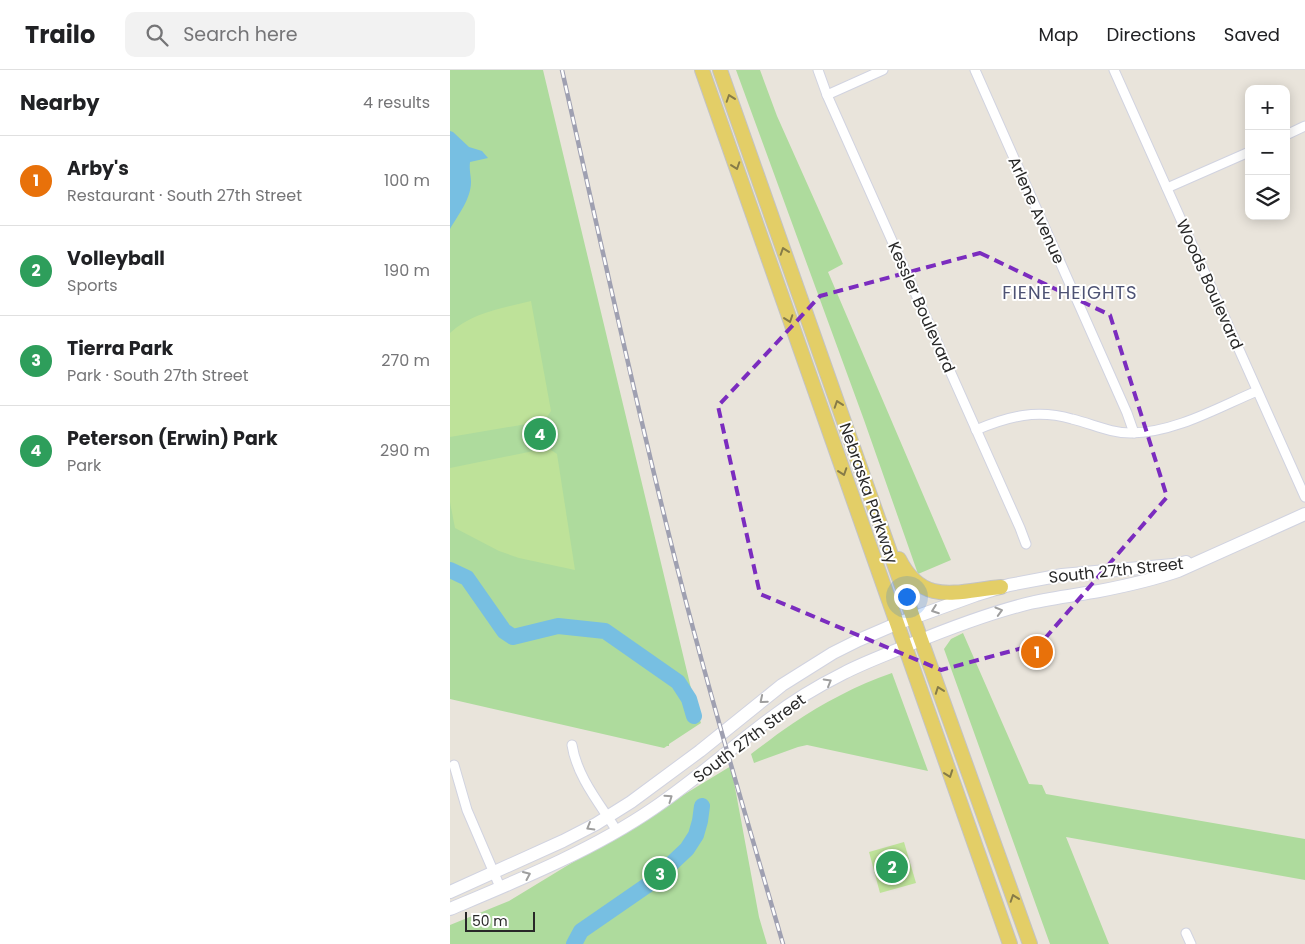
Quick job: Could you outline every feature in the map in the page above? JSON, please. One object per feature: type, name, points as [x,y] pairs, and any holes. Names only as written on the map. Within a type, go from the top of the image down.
[{"type":"main road","name":"Nebraska Parkway","points":[[702,70],[1010,944]]},
{"type":"main road","name":"Nebraska Parkway","points":[[720,70],[1030,944]]},
{"type":"main road","points":[[862,473],[897,555],[907,573],[921,586],[944,593],[1001,587]]},
{"type":"main road","name":"South 27th Street","points":[[450,910],[573,855],[617,831],[676,793],[772,717],[870,660],[969,621],[1000,611],[1040,601],[1159,578],[1305,514]]},
{"type":"main road","name":"South 27th Street","points":[[450,892],[563,842],[608,816],[663,779],[782,684],[832,653],[896,624],[976,594],[1001,587],[1062,575],[1173,565],[1205,559]]},
{"type":"main road","points":[[1099,591],[1104,580],[1122,569]]},
{"type":"street","name":"Kessler Boulevard","points":[[818,70],[827,95],[1026,544]]},
{"type":"street","points":[[827,95],[883,70]]},
{"type":"street","name":"Arlene Avenue","points":[[975,70],[1127,413],[1134,433]]},
{"type":"street","name":"Woods Boulevard","points":[[1114,70],[1305,498]]},
{"type":"street","points":[[1290,132],[1305,126]]},
{"type":"street","points":[[1167,188],[1245,154]]},
{"type":"street","points":[[976,430],[1016,416],[1040,414],[1073,419],[1108,430],[1134,433],[1155,431],[1177,426],[1257,390]]},
{"type":"street","points":[[572,745],[580,772],[617,831]]},
{"type":"street","points":[[454,765],[467,810],[500,887]]},
{"type":"street","points":[[1186,933],[1191,944]]},
{"type":"highlighted area","points":[[980,253],[1110,315],[1167,497],[1041,643],[941,670],[760,594],[718,406],[820,296]]},
{"type":"green space","points":[[450,70],[543,70],[695,705],[701,723],[664,748],[450,699]]},
{"type":"green space","points":[[736,70],[760,70],[777,116],[843,264],[828,272],[951,560],[918,574],[864,420]]},
{"type":"green space","points":[[531,301],[551,411],[544,421],[450,437],[450,333],[478,315]]},
{"type":"green space","points":[[548,448],[557,454],[575,570],[519,558],[499,551],[455,528],[450,502],[450,468]]},
{"type":"green space","points":[[963,633],[1029,784],[1042,785],[1046,794],[1305,839],[1305,880],[1066,837],[1109,944],[1050,944],[944,649],[951,639]]},
{"type":"green space","points":[[892,673],[928,771],[807,745],[754,763],[751,754],[804,716],[853,689]]},
{"type":"green space","points":[[731,766],[759,917],[767,944],[450,944],[450,925],[509,901]]},
{"type":"green space","points":[[904,842],[916,883],[880,893],[869,852]]},
{"type":"water","points":[[450,131],[469,147],[482,151],[488,158],[470,162],[471,182],[469,195],[450,229]]},
{"type":"waterway","points":[[450,570],[467,578],[504,631],[513,637],[558,626],[605,631],[678,682],[689,699],[694,716]]},
{"type":"waterway","points":[[574,944],[581,931],[652,882],[687,849],[696,835],[702,806]]},
{"type":"railway","points":[[562,70],[673,551],[712,699],[783,944]]},
{"type":"place","name":"Peterson (Erwin) Park","points":[[540,434]]},
{"type":"place","name":"Arby's","points":[[1037,652]]},
{"type":"place","name":"Volleyball","points":[[892,867]]},
{"type":"place","name":"Tierra Park","points":[[660,874]]},
{"type":"district","name":"FIENE HEIGHTS","points":[[1070,293]]}]
